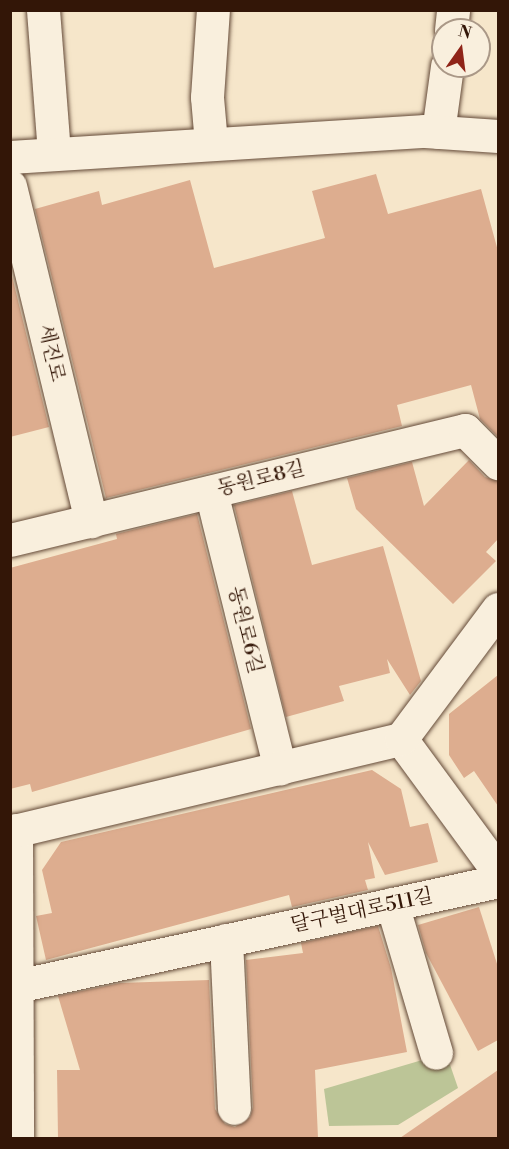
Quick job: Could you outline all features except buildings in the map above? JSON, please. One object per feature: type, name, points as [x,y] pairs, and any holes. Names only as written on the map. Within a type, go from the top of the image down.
[{"type":"street","points":[[43,10],[54,153]]},
{"type":"street","points":[[211,143],[207,97],[213,10]]},
{"type":"street","points":[[438,132],[445,78]]},
{"type":"street","points":[[10,157],[211,143],[438,132],[498,136]]},
{"type":"street","name":"세진로","points":[[10,186],[91,521]]},
{"type":"street","name":"동원로8길","points":[[10,540],[465,430],[498,463]]},
{"type":"street","name":"동원로6길","points":[[211,492],[280,768]]},
{"type":"street","points":[[15,1138],[17,986],[13,831],[401,739],[498,609]]},
{"type":"street","points":[[401,739],[498,871]]},
{"type":"street","name":"달구벌대로511길","points":[[17,986],[498,881]]},
{"type":"street","points":[[392,904],[436,1053]]},
{"type":"street","points":[[226,940],[234,1108]]},
{"type":"green space","points":[[446,1053],[458,1088],[398,1125],[329,1126],[324,1089]]}]
